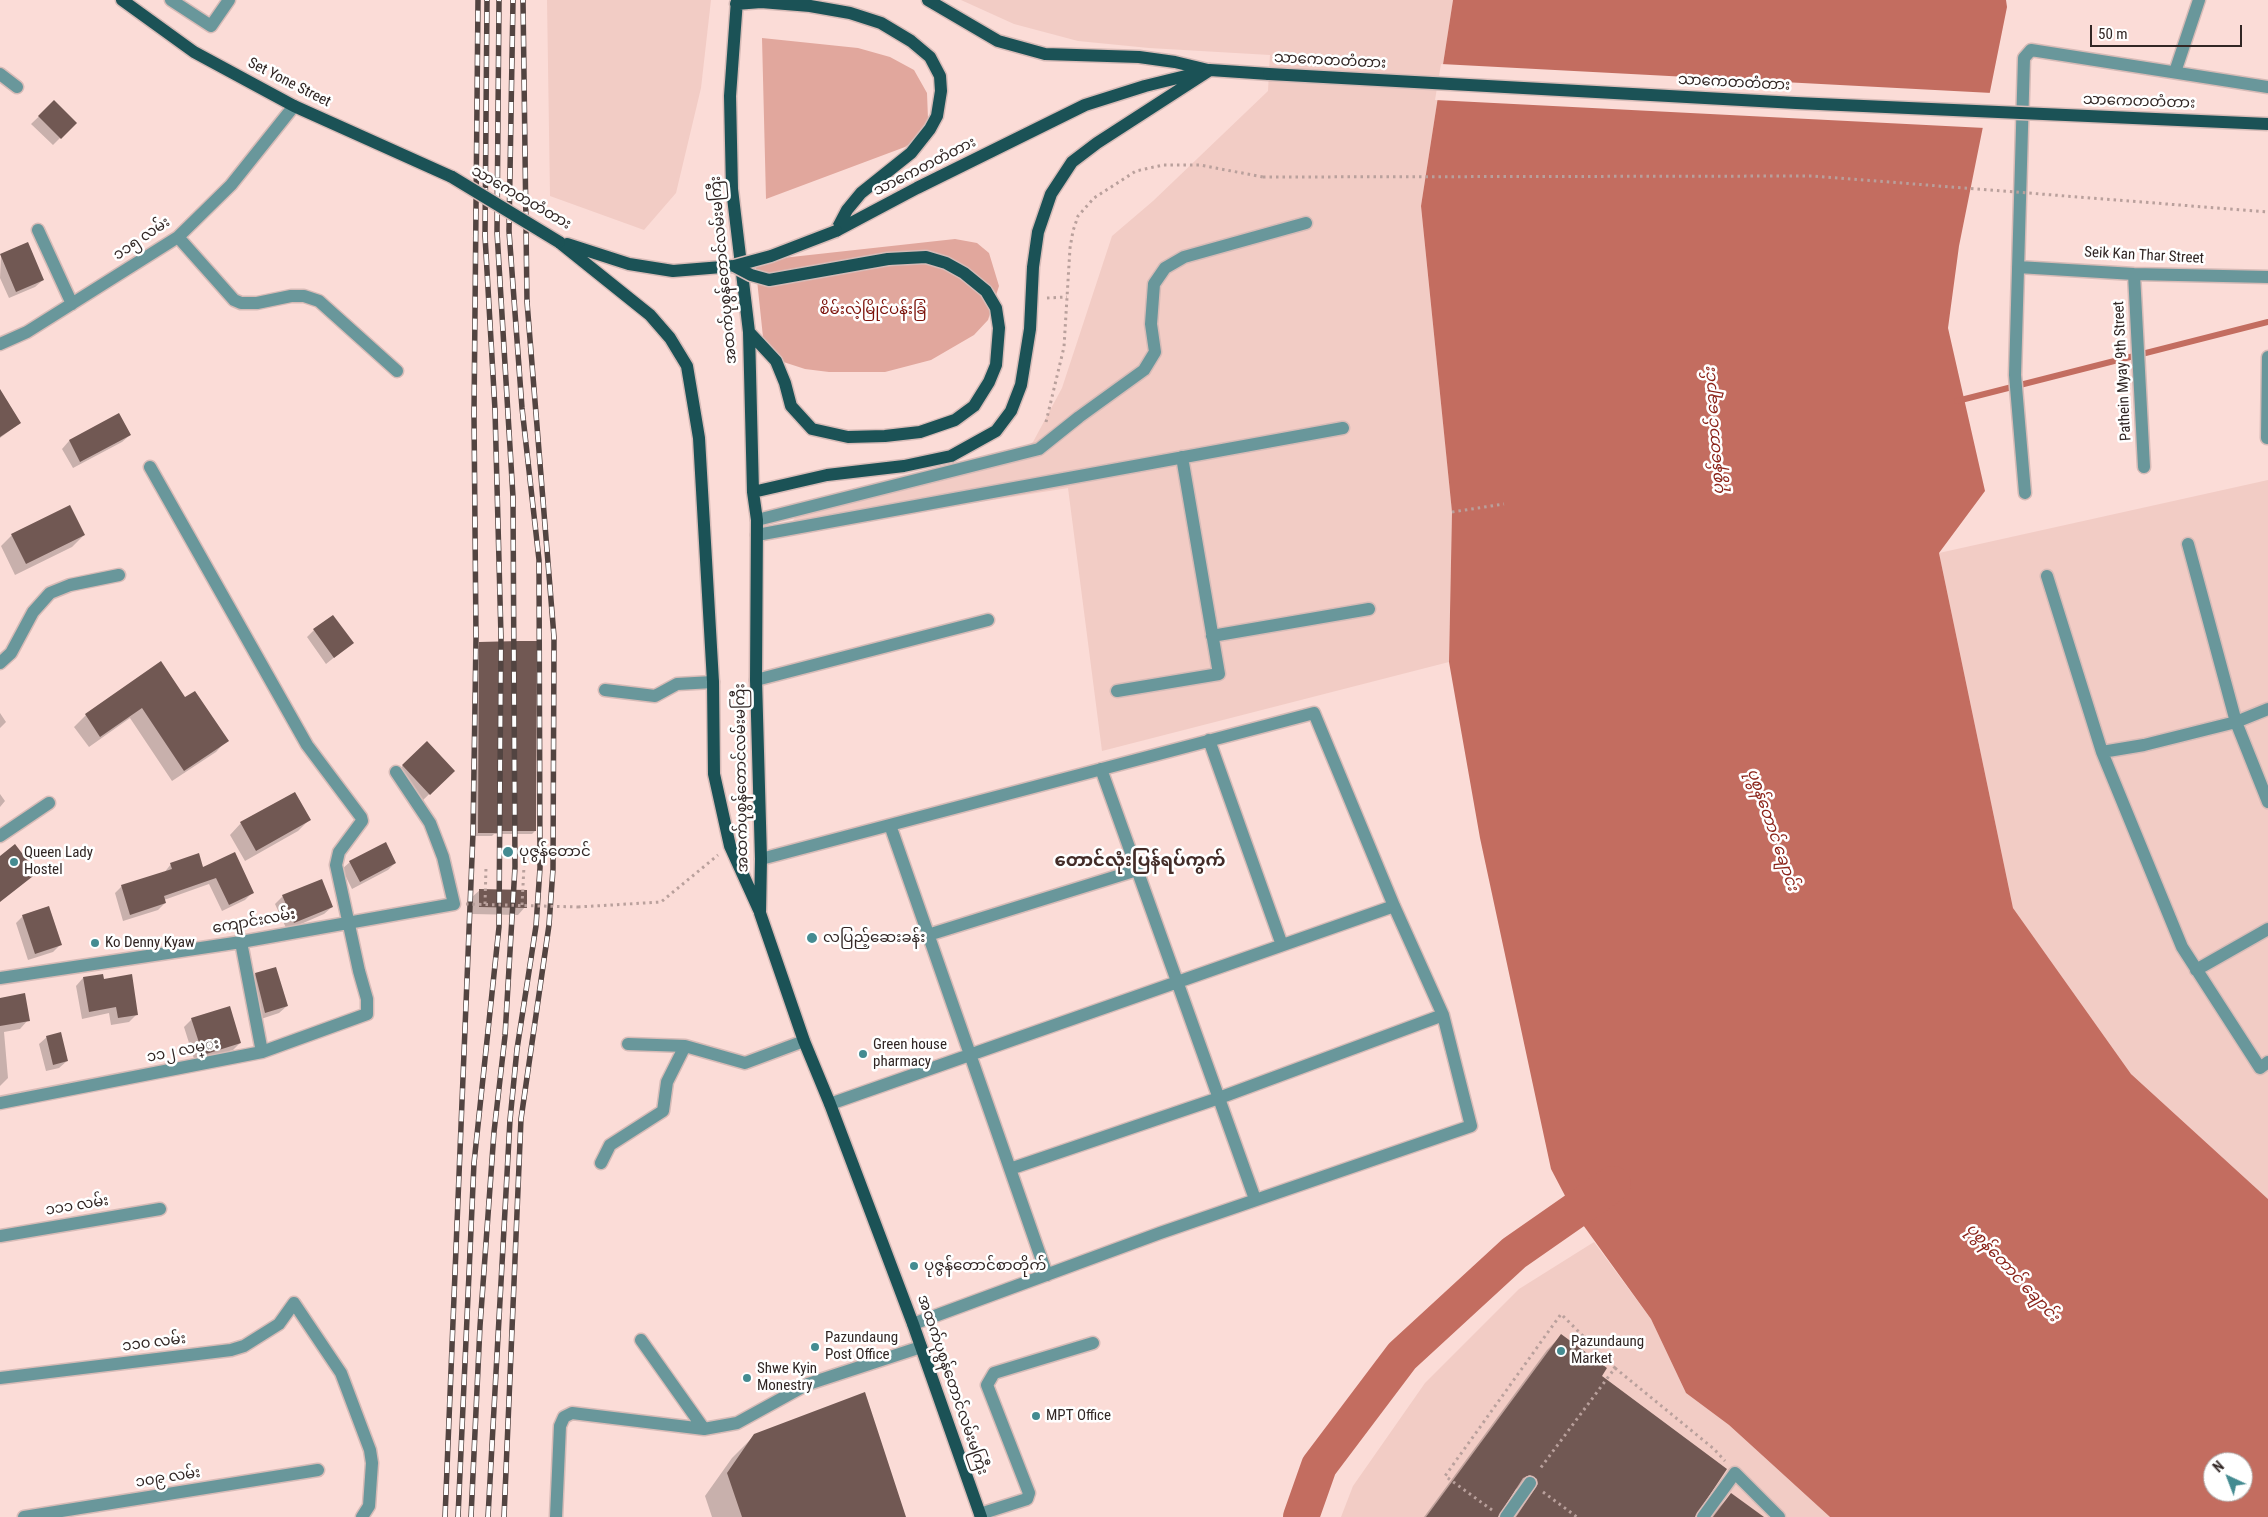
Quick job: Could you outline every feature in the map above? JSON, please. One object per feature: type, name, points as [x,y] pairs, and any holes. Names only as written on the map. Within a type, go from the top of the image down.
[{"type":"main road","name":"Set Yone Street","points":[[122,0],[194,52],[294,106],[452,177]]},
{"type":"main road","points":[[928,0],[998,41],[1045,54],[1139,58],[1175,62],[1210,70]]},
{"type":"main road","points":[[737,2],[810,6],[850,13],[881,23],[911,42],[930,58],[940,76],[937,116],[930,129],[910,153],[861,193],[847,210],[836,230]]},
{"type":"main road","name":"အထက်ပုစွန်တောင်လမ်းမကြီး","points":[[737,2],[730,96],[732,189],[749,332],[753,492],[757,520],[756,680],[761,859],[760,913],[804,1041],[914,1324],[981,1516]]},
{"type":"main road","points":[[753,492],[827,475],[904,466],[951,456],[996,430],[1011,411],[1021,385],[1031,322],[1033,267],[1038,232],[1051,194],[1072,162],[1210,70]]},
{"type":"main road","name":"သာကေတတံတား","points":[[452,177],[560,242],[629,264],[673,271],[734,266],[771,256],[836,230],[1085,105],[1145,86],[1210,70],[1796,103],[2268,124]]},
{"type":"main road","points":[[560,242],[650,315],[670,338],[687,366],[699,438],[713,682],[714,774],[730,846],[760,913]]},
{"type":"main road","points":[[734,266],[750,276],[769,280],[888,259],[926,257],[946,263],[964,273],[986,291],[996,308],[999,328],[996,365],[989,382],[974,406],[955,420],[920,432],[885,436],[848,437],[812,430],[791,406],[786,383],[776,361],[749,332]]},
{"type":"street","points":[[171,0],[211,26],[230,0]]},
{"type":"street","points":[[2175,72],[2199,0]]},
{"type":"street","points":[[2025,493],[2015,375],[2024,58],[2026,54],[2031,50],[2268,87]]},
{"type":"street","points":[[0,74],[16,87]]},
{"type":"street","name":"၁၁၅ လမ်း","points":[[0,344],[27,332],[178,237],[231,186],[294,106]]},
{"type":"street","points":[[757,520],[1039,449],[1078,417],[1144,370],[1155,352],[1151,324],[1154,284],[1165,268],[1184,257],[1306,222]]},
{"type":"street","points":[[38,230],[72,304]]},
{"type":"street","points":[[178,237],[234,300],[241,303],[257,303],[291,296],[304,296],[320,301],[397,371]]},
{"type":"street","name":"Seik Kan Thar Street","points":[[2018,267],[2134,274],[2268,278]]},
{"type":"street","name":"Pathein Myay 9th Street","points":[[2134,274],[2144,467]]},
{"type":"street","points":[[2267,438],[2268,358]]},
{"type":"street","points":[[757,534],[1343,428]]},
{"type":"street","points":[[1117,692],[1219,674],[1182,457]]},
{"type":"street","points":[[150,467],[307,745],[361,817],[362,821],[336,858],[349,922]]},
{"type":"street","points":[[2188,544],[2236,722],[2268,802]]},
{"type":"street","points":[[0,663],[11,653],[33,612],[50,593],[70,585],[119,575]]},
{"type":"street","points":[[2047,576],[2102,752],[2182,947],[2260,1068],[2268,1062]]},
{"type":"street","points":[[1212,636],[1370,609]]},
{"type":"street","points":[[756,680],[988,620]]},
{"type":"street","points":[[605,690],[654,696],[677,684],[713,682]]},
{"type":"street","points":[[2102,752],[2144,745],[2236,722],[2268,709]]},
{"type":"street","points":[[761,859],[1314,713],[1394,906],[1443,1015],[1470,1126],[1255,1199],[914,1324]]},
{"type":"street","points":[[1209,740],[1282,945]]},
{"type":"street","points":[[1101,769],[1255,1199]]},
{"type":"street","points":[[396,772],[430,823],[460,904]]},
{"type":"street","points":[[0,836],[50,803]]},
{"type":"street","points":[[890,825],[1047,1275]]},
{"type":"street","points":[[928,935],[1137,870]]},
{"type":"street","name":"ကျောင်းလမ်း","points":[[0,978],[241,942],[460,904]]},
{"type":"street","points":[[830,1104],[1394,906]]},
{"type":"street","name":"၁၁၂ လမ္း","points":[[0,1103],[262,1052],[367,1014],[368,999],[349,922]]},
{"type":"street","points":[[2196,970],[2268,929]]},
{"type":"street","points":[[241,942],[262,1052]]},
{"type":"street","points":[[1010,1169],[1219,1098],[1443,1015]]},
{"type":"street","points":[[628,1044],[685,1046],[745,1064],[804,1041]]},
{"type":"street","points":[[601,1163],[610,1145],[664,1112],[667,1082],[685,1046]]},
{"type":"street","name":"၁၁၁ လမ်း","points":[[0,1236],[160,1209]]},
{"type":"street","name":"၁၁၀ လမ်း","points":[[0,1378],[231,1350],[255,1341],[279,1324],[294,1303],[341,1373],[370,1450],[372,1463],[369,1506],[362,1517]]},
{"type":"street","points":[[641,1340],[704,1429]]},
{"type":"street","points":[[981,1516],[1027,1499],[1029,1493],[987,1385],[994,1373],[1093,1343]]},
{"type":"street","points":[[556,1517],[560,1426],[564,1417],[572,1413],[704,1429],[737,1423],[808,1384],[921,1347]]},
{"type":"street","name":"၁၀၉ လမ်း","points":[[24,1517],[318,1470]]},
{"type":"street","points":[[1702,1517],[1735,1472],[1779,1517]]},
{"type":"street","points":[[1506,1517],[1530,1483]]},
{"type":"path","points":[[1039,449],[1064,347],[1070,248],[1078,216],[1094,198],[1136,171],[1163,165],[1200,165],[1263,177],[1813,176],[2268,212]]},
{"type":"path","points":[[1452,512],[1504,504]]},
{"type":"path","points":[[460,904],[578,907],[660,902],[730,846]]},
{"type":"path","points":[[522,905],[524,866]]},
{"type":"path","points":[[485,904],[486,867]]},
{"type":"path","points":[[1493,1511],[1445,1476],[1561,1314],[1615,1368],[1714,1449],[1735,1472]]},
{"type":"path","points":[[1577,1517],[1530,1483],[1615,1368]]},
{"type":"shaded area","points":[[547,0],[711,0],[701,88],[676,193],[644,230],[550,196]]},
{"type":"shaded area","points":[[961,0],[1453,0],[1421,206],[1452,512],[1449,662],[1102,751],[1068,488],[786,533],[801,507],[847,494],[908,489],[989,468],[1033,442],[1062,388],[1112,236],[1153,201],[1268,91],[1270,55],[1149,48],[1078,41],[1014,24]]},
{"type":"shaded area","points":[[2268,480],[2268,1199],[2131,1074],[2013,908],[1939,553]]},
{"type":"shaded area","name":"Pazundaung Market","points":[[1594,1242],[1651,1319],[1686,1393],[1729,1425],[1830,1517],[1341,1517],[1353,1486],[1425,1383],[1519,1289]]},
{"type":"green space","points":[[762,38],[858,48],[890,57],[914,70],[927,93],[928,119],[915,140],[905,147],[766,199]]},
{"type":"green space","name":"စိမ်းလဲ့မြိုင်ပန်းခြံ","points":[[955,239],[977,243],[989,253],[999,286],[988,320],[974,335],[931,360],[885,372],[829,372],[805,369],[765,356],[755,261]]},
{"type":"water","name":"ပုစွန်တောင် ချောင်း","points":[[1453,0],[2006,0],[2007,7],[1959,246],[1948,328],[1985,491],[1939,553],[2013,908],[2131,1074],[2268,1199],[2268,1517],[1830,1517],[1729,1425],[1686,1393],[1651,1319],[1573,1211],[1551,1169],[1480,838],[1449,662],[1452,512],[1421,206]]},
{"type":"pier","points":[[1441,64],[1992,93],[1985,128],[1435,100]]},
{"type":"building","points":[[54,100],[77,123],[61,139],[38,116]]},
{"type":"building","points":[[28,242],[44,280],[16,292],[0,254]]},
{"type":"building","points":[[0,389],[21,423],[0,437]]},
{"type":"building","points":[[119,413],[131,435],[80,462],[69,440]]},
{"type":"building","points":[[70,505],[85,535],[26,564],[11,534]]},
{"type":"building","points":[[333,615],[354,643],[334,658],[313,629]]},
{"type":"building","points":[[537,641],[536,831],[478,833],[479,642]]},
{"type":"building","points":[[161,661],[185,697],[195,691],[229,741],[184,771],[142,708],[100,737],[85,714]]},
{"type":"building","points":[[427,741],[455,771],[430,795],[402,765]]},
{"type":"building","points":[[295,792],[311,820],[256,851],[240,822]]},
{"type":"building","points":[[386,842],[396,863],[360,882],[349,861]]},
{"type":"building","name":"Queen Lady Hostel","points":[[15,844],[37,873],[0,902],[0,856]]},
{"type":"building","points":[[235,852],[254,893],[229,905],[216,878],[164,896],[166,903],[130,915],[121,885],[172,869],[170,863],[199,853],[203,867]]},
{"type":"building","points":[[322,879],[333,907],[294,923],[282,895]]},
{"type":"building","points":[[479,889],[527,890],[527,908],[479,907]]},
{"type":"building","points":[[49,906],[62,945],[35,954],[22,915]]},
{"type":"building","points":[[276,967],[288,1006],[265,1013],[255,973]]},
{"type":"building","points":[[103,974],[104,979],[132,974],[138,1015],[118,1018],[116,1007],[89,1012],[83,977]]},
{"type":"building","points":[[25,993],[30,1021],[0,1026],[0,998]]},
{"type":"building","points":[[230,1006],[241,1043],[203,1055],[191,1018]]},
{"type":"building","points":[[61,1032],[68,1061],[53,1065],[46,1036]]},
{"type":"building","points":[[1561,1334],[1607,1368],[1602,1376],[1727,1469],[1695,1517],[1516,1517],[1538,1484],[1537,1479],[1530,1475],[1523,1478],[1498,1517],[1426,1517]]},
{"type":"building","points":[[865,1392],[906,1517],[742,1517],[727,1473],[754,1434]]},
{"type":"building","points":[[1731,1493],[1764,1517],[1713,1517]]},
{"type":"waterway","points":[[1957,401],[2268,322]]},
{"type":"waterway","points":[[1301,1517],[1319,1466],[1402,1356],[1514,1253],[1613,1184]]},
{"type":"railway","points":[[445,1517],[473,833],[476,638],[474,415],[478,0]]},
{"type":"railway","points":[[458,1517],[474,1163],[499,927],[501,637],[495,410],[485,236],[487,0]]},
{"type":"railway","points":[[471,1517],[480,1326],[494,1132],[505,1036],[515,867],[513,497],[497,232],[499,0]]},
{"type":"railway","points":[[488,1517],[510,1120],[517,1049],[536,926],[540,868],[539,560],[522,408],[509,231],[513,0]]},
{"type":"railway","points":[[504,1517],[521,1119],[549,925],[553,869],[554,637],[527,302],[523,0]]},
{"type":"place","name":"ပုဇွန်တောင်","points":[[508,852]]},
{"type":"place","name":"Queen Lady Hostel","points":[[14,862]]},
{"type":"place","name":"လပြည့်ဆေးခန်း","points":[[812,938]]},
{"type":"place","name":"Ko Denny Kyaw","points":[[95,943]]},
{"type":"place","name":"Green house pharmacy","points":[[863,1054]]},
{"type":"place","name":"ပုဇွန်တောင်စာတိုက်","points":[[914,1266]]},
{"type":"place","name":"Pazundaung Post Office","points":[[815,1347]]},
{"type":"place","name":"Pazundaung Market","points":[[1561,1351]]},
{"type":"place","name":"Shwe Kyin Monestry","points":[[747,1378]]},
{"type":"place","name":"MPT Office","points":[[1036,1416]]},
{"type":"district","name":"တောင်လုံးပြန်ရပ်ကွက်","points":[[1140,861]]}]
